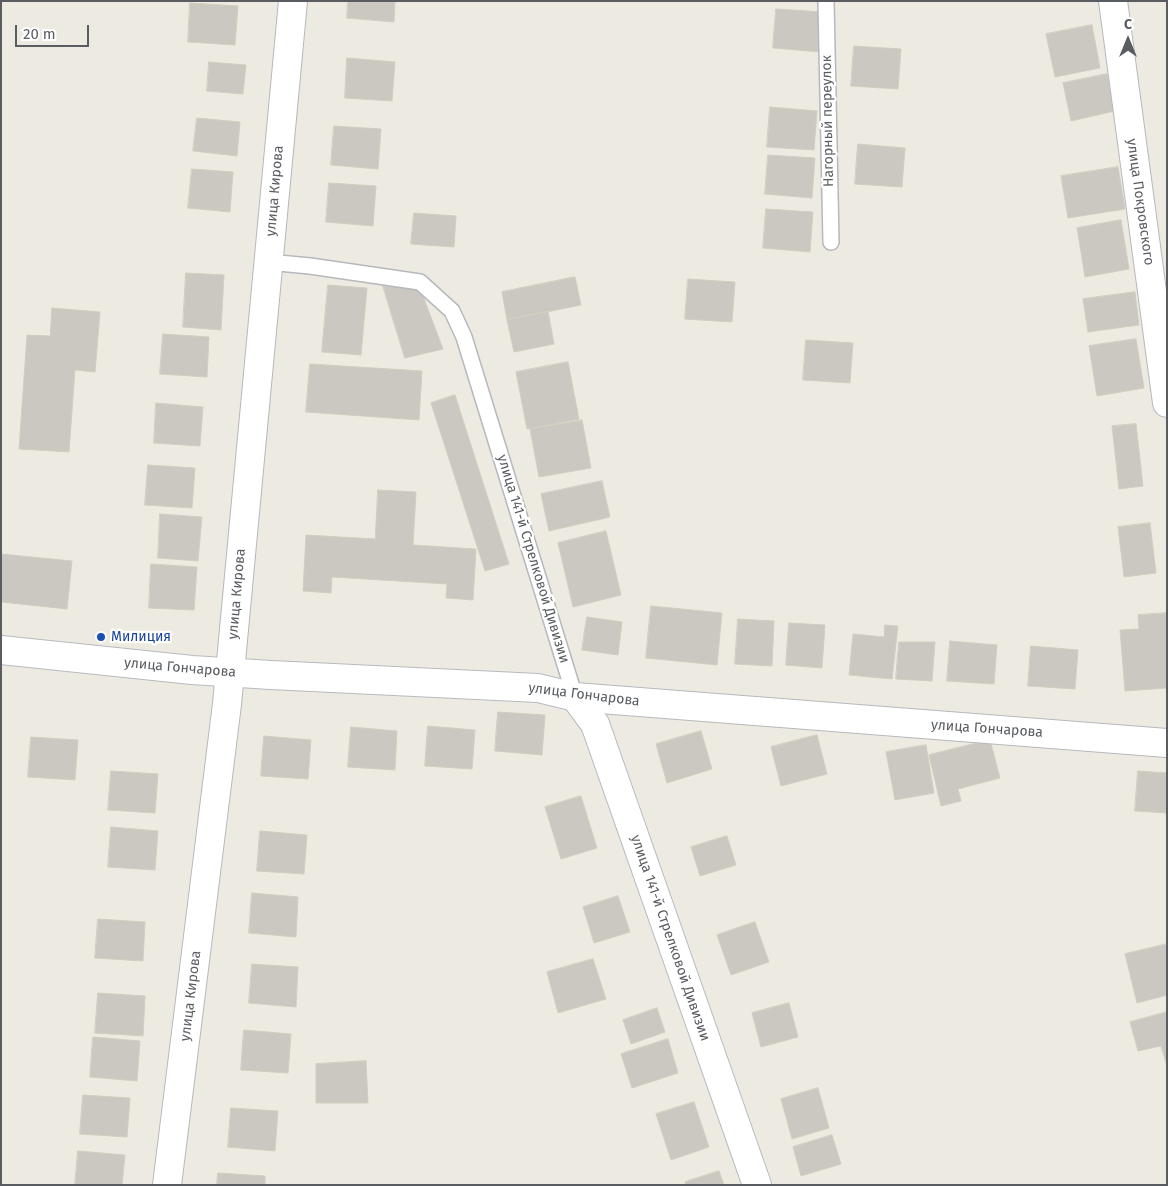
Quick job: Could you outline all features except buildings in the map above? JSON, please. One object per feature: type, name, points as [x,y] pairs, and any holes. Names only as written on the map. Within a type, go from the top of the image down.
[{"type":"street","name":"улица Кирова","points":[[167,1185],[225,724],[293,1]]},
{"type":"street","name":"улица Покровского","points":[[1113,1],[1167,403]]},
{"type":"street","name":"улица Гончарова","points":[[1,650],[192,670],[538,688],[575,697],[1167,743]]},
{"type":"street","name":"улица 141-й Стрелковой Дивизии","points":[[575,697],[595,724],[757,1185]]},
{"type":"lane","name":"Нагорный переулок","points":[[826,1],[831,242]]},
{"type":"lane","name":"улица 141-й Стрелковой Дивизии","points":[[268,262],[310,266],[420,282],[452,311],[464,337],[575,697]]},
{"type":"place","name":"Милиция","points":[[101,637]]}]
